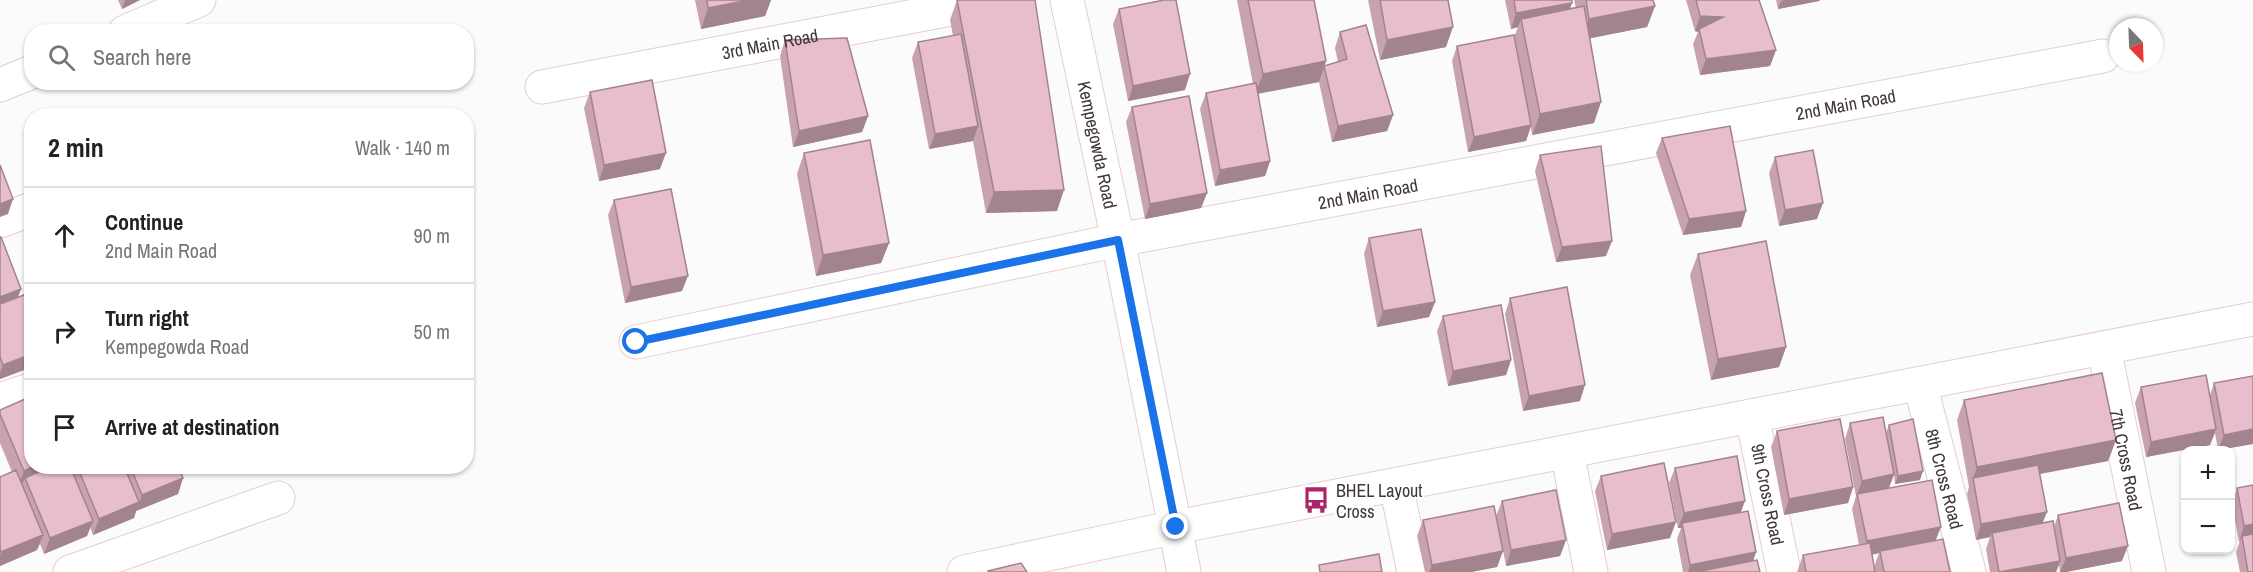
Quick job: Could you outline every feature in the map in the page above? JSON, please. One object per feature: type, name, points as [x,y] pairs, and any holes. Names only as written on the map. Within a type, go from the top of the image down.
[{"type":"street","points":[[144,24],[199,0]]},
{"type":"street","name":"3rd Main Road","points":[[542,87],[998,0]]},
{"type":"street","name":"Kempegowda Road","points":[[1067,0],[1118,240],[1184,572]]},
{"type":"street","name":"2nd Main Road","points":[[636,342],[1118,240],[2103,56]]},
{"type":"street","points":[[0,85],[24,75]]},
{"type":"street","points":[[0,221],[24,212]]},
{"type":"street","points":[[964,572],[1176,527],[2253,320]]},
{"type":"street","name":"7th Cross Road","points":[[2104,348],[2149,572]]},
{"type":"street","name":"8th Cross Road","points":[[1920,384],[1969,572]]},
{"type":"street","points":[[0,400],[24,392]]},
{"type":"street","name":"9th Cross Road","points":[[1752,416],[1784,572]]},
{"type":"street","points":[[1567,452],[1591,572]]},
{"type":"street","points":[[1396,485],[1414,572]]},
{"type":"street","points":[[70,572],[278,498]]},
{"type":"building","points":[[707,0],[749,0],[708,8]]},
{"type":"building","points":[[957,0],[1035,0],[1064,190],[994,192]]},
{"type":"building","points":[[1164,0],[1176,0],[1190,74],[1133,86],[1119,9]]},
{"type":"building","points":[[1248,0],[1314,0],[1326,61],[1263,74]]},
{"type":"building","points":[[1380,0],[1448,0],[1453,27],[1387,40]]},
{"type":"building","points":[[1514,0],[1572,0],[1572,3],[1516,13]]},
{"type":"building","points":[[1586,0],[1653,0],[1655,6],[1589,19]]},
{"type":"building","points":[[1696,0],[1759,0],[1776,50],[1706,59],[1699,29],[1723,17],[1700,16]]},
{"type":"building","points":[[1584,6],[1601,102],[1540,114],[1521,19]]},
{"type":"building","points":[[1366,25],[1393,115],[1338,126],[1324,66],[1347,59],[1340,32]]},
{"type":"building","points":[[961,34],[978,126],[935,134],[918,42]]},
{"type":"building","points":[[1514,35],[1531,125],[1474,137],[1457,46]]},
{"type":"building","points":[[847,38],[868,116],[799,131],[785,40]]},
{"type":"building","points":[[652,80],[666,153],[604,165],[590,92]]},
{"type":"building","points":[[1256,83],[1270,161],[1220,170],[1206,93]]},
{"type":"building","points":[[1189,96],[1207,193],[1150,204],[1132,107]]},
{"type":"building","points":[[1730,126],[1746,211],[1689,219],[1662,138]]},
{"type":"building","points":[[870,140],[889,243],[823,255],[804,153]]},
{"type":"building","points":[[1601,146],[1612,241],[1562,247],[1540,155]]},
{"type":"building","points":[[1813,150],[1823,203],[1785,210],[1775,157]]},
{"type":"building","points":[[0,165],[13,199],[0,204]]},
{"type":"building","points":[[671,189],[688,276],[631,287],[614,200]]},
{"type":"building","points":[[1421,229],[1435,302],[1383,311],[1369,238]]},
{"type":"building","points":[[0,237],[21,289],[0,297]]},
{"type":"building","points":[[1766,241],[1786,347],[1718,359],[1698,254]]},
{"type":"building","points":[[1567,287],[1585,385],[1529,396],[1510,298]]},
{"type":"building","points":[[24,295],[24,357],[3,365],[0,357],[0,304]]},
{"type":"building","points":[[1501,305],[1511,360],[1453,371],[1443,316]]},
{"type":"building","points":[[2102,373],[2116,440],[1977,467],[1964,400]]},
{"type":"building","points":[[2206,375],[2216,429],[2151,442],[2141,387]]},
{"type":"building","points":[[2253,376],[2253,429],[2224,435],[2214,383]]},
{"type":"building","points":[[24,400],[24,471],[0,414],[0,410]]},
{"type":"building","points":[[1883,417],[1894,474],[1862,481],[1850,423]]},
{"type":"building","points":[[1840,419],[1853,487],[1789,499],[1777,431]]},
{"type":"building","points":[[1913,419],[1923,471],[1898,476],[1889,425]]},
{"type":"building","points":[[1737,456],[1745,501],[1684,513],[1675,468]]},
{"type":"building","points":[[1664,463],[1676,522],[1612,534],[1601,476]]},
{"type":"building","points":[[2038,465],[2047,512],[1981,524],[1973,478]]},
{"type":"building","points":[[16,470],[43,535],[1,552],[0,477]]},
{"type":"building","points":[[34,474],[73,474],[93,521],[50,538],[25,478]]},
{"type":"building","points":[[80,474],[127,474],[139,502],[99,519]]},
{"type":"building","points":[[133,474],[181,474],[183,478],[142,495]]},
{"type":"building","points":[[1932,480],[1941,527],[1867,541],[1857,494]]},
{"type":"building","points":[[2253,485],[2253,524],[2244,526],[2237,488]]},
{"type":"building","points":[[1556,490],[1566,540],[1511,550],[1502,501]]},
{"type":"building","points":[[2119,503],[2128,546],[2066,558],[2058,515]]},
{"type":"building","points":[[1494,506],[1503,551],[1432,565],[1423,520]]},
{"type":"building","points":[[1748,511],[1756,552],[1690,565],[1682,523]]},
{"type":"building","points":[[2053,521],[2060,561],[1999,572],[1992,533]]},
{"type":"building","points":[[2253,534],[2253,572],[2248,572],[2242,536]]},
{"type":"building","points":[[1943,539],[1950,572],[1884,572],[1880,551]]},
{"type":"building","points":[[1870,543],[1875,572],[1806,572],[1803,555]]},
{"type":"building","points":[[1379,554],[1382,572],[1320,572],[1319,565]]},
{"type":"building","points":[[1757,560],[1760,572],[1696,572]]},
{"type":"building","points":[[1021,563],[1027,572],[988,571]]},
{"type":"place","name":"BHEL Layout Cross","points":[[1316,500]]},
{"type":"route","points":[[636,342],[1118,240],[1176,527]]}]
